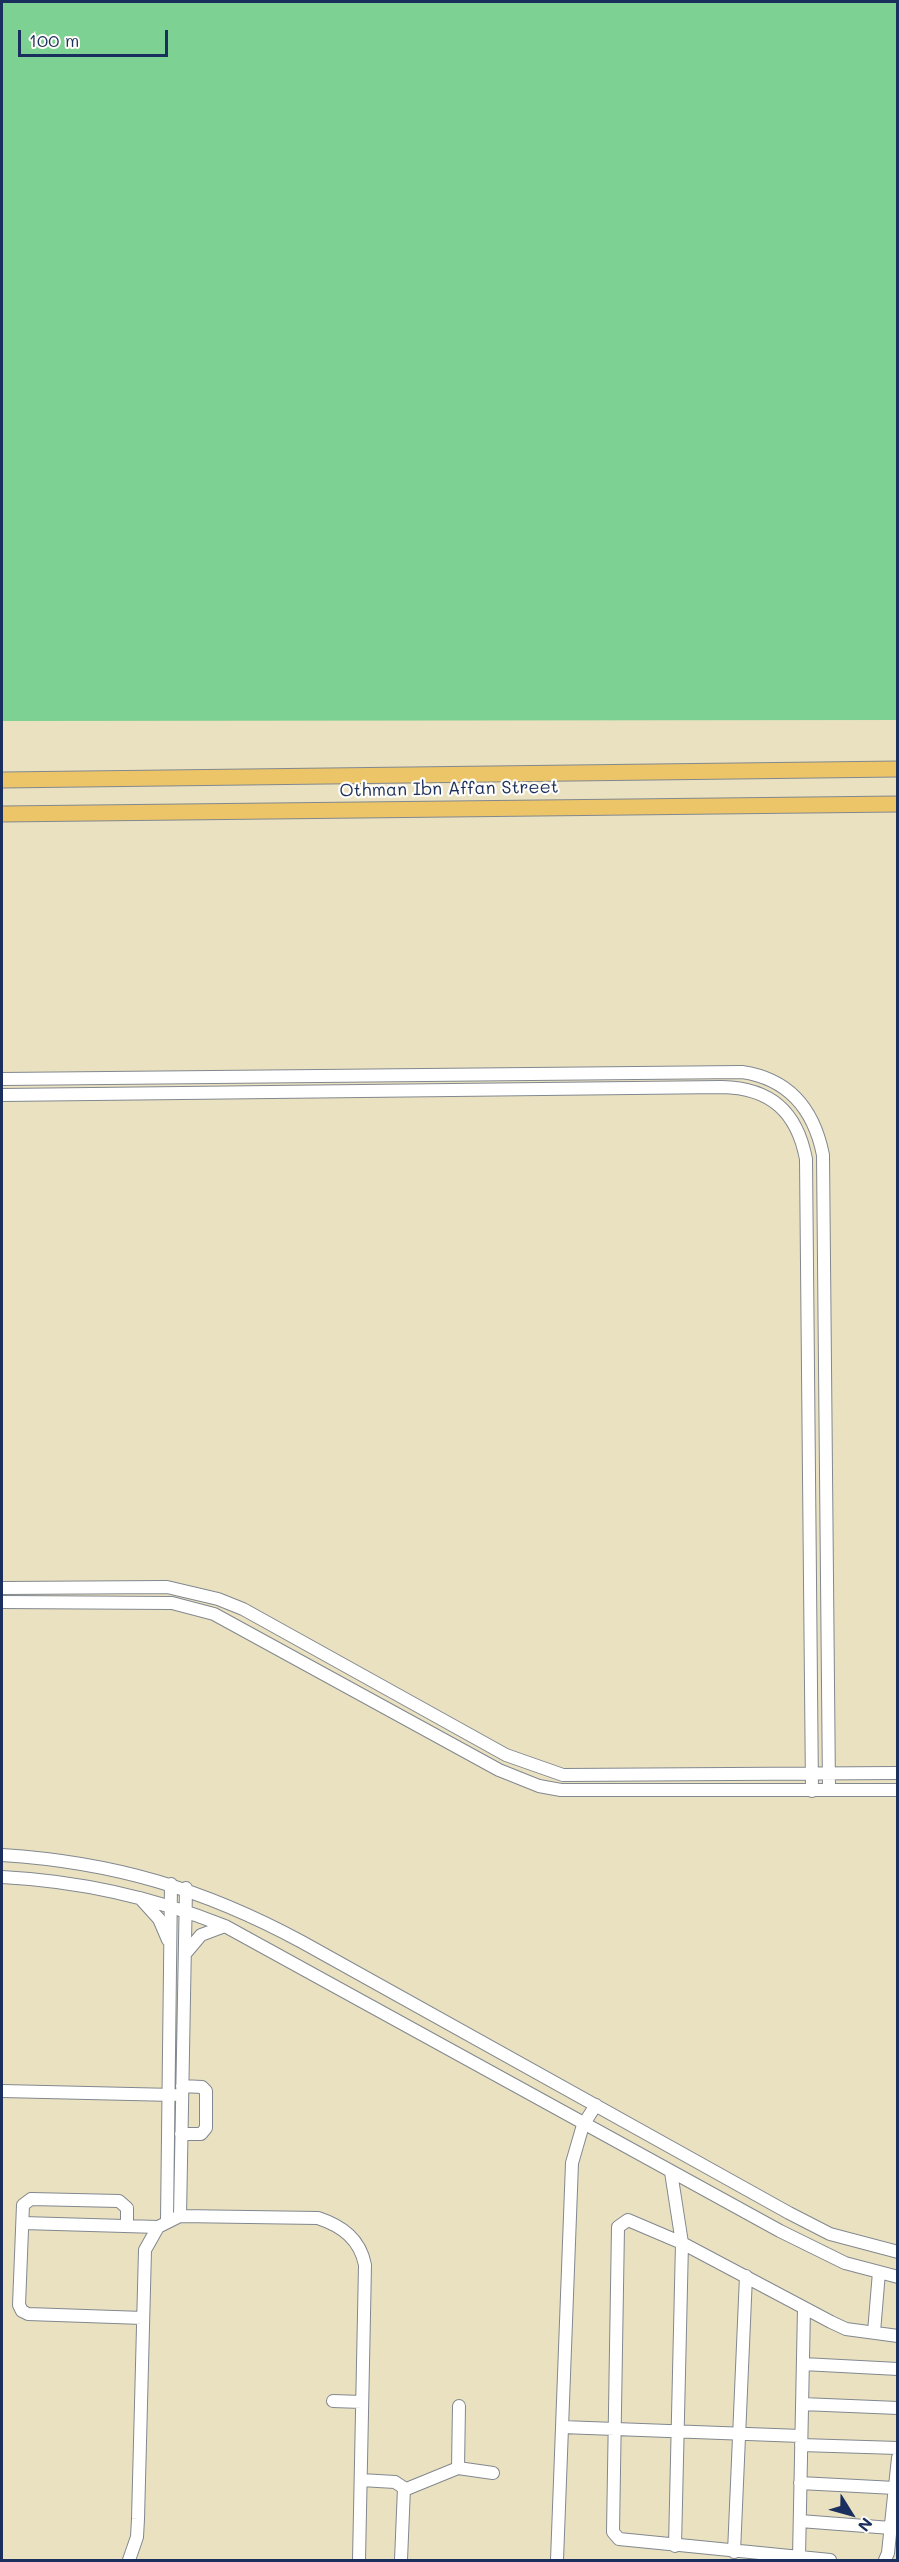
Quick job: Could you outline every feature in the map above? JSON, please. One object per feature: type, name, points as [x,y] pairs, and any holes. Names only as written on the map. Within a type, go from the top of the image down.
[{"type":"main road","name":"Othman Ibn Affan Street","points":[[2,780],[897,769]]},
{"type":"main road","name":"Othman Ibn Affan Street","points":[[2,814],[897,804]]},
{"type":"street","points":[[2,1079],[742,1072],[758,1074],[786,1088],[808,1110],[815,1125],[823,1155],[829,1790]]},
{"type":"street","points":[[2,1095],[722,1087],[742,1088],[762,1094],[779,1105],[793,1121],[802,1139],[806,1159],[812,1791]]},
{"type":"street","points":[[2,1588],[167,1587],[218,1599],[243,1609],[506,1755],[563,1775],[897,1773]]},
{"type":"street","points":[[2,1602],[172,1603],[214,1614],[499,1770],[539,1786],[582,1792],[897,1790]]},
{"type":"street","points":[[2,1855],[81,1863],[171,1884],[186,1888],[264,1921],[830,2234],[897,2252]]},
{"type":"street","points":[[2,1877],[69,1882],[137,1896],[185,1910],[225,1926],[780,2231],[846,2263],[897,2277]]},
{"type":"street","points":[[129,2560],[137,2537],[138,2519],[145,2250],[163,2224],[169,2095],[171,1884]]},
{"type":"street","points":[[180,2216],[186,1888]]},
{"type":"street","points":[[137,1896],[159,1919],[170,1948]]},
{"type":"street","points":[[184,1955],[201,1935],[225,1926]]},
{"type":"street","points":[[2,2091],[169,2095],[202,2087],[206,2091],[206,2128],[201,2134],[181,2134]]},
{"type":"street","points":[[558,2560],[572,2163],[584,2125],[596,2105]]},
{"type":"street","points":[[671,2172],[682,2243],[675,2546]]},
{"type":"street","points":[[127,2226],[127,2208],[123,2203],[99,2200],[31,2199],[23,2205],[19,2305],[22,2311],[28,2314],[143,2318]]},
{"type":"street","points":[[23,2223],[127,2226],[163,2224],[180,2216],[318,2218],[335,2224],[349,2234],[363,2254],[365,2265],[359,2560]]},
{"type":"street","points":[[830,2560],[620,2540],[613,2532],[618,2228],[627,2220],[682,2243],[846,2329],[897,2336]]},
{"type":"street","points":[[874,2332],[879,2272]]},
{"type":"street","points":[[734,2552],[746,2276]]},
{"type":"street","points":[[799,2557],[804,2308]]},
{"type":"street","points":[[803,2364],[897,2368]]},
{"type":"street","points":[[333,2401],[362,2402]]},
{"type":"street","points":[[802,2404],[897,2408]]},
{"type":"street","points":[[458,2468],[459,2406]]},
{"type":"street","points":[[562,2427],[739,2433],[897,2448]]},
{"type":"street","points":[[885,2560],[891,2528],[897,2458]]},
{"type":"street","points":[[404,2490],[458,2468],[493,2473]]},
{"type":"street","points":[[361,2480],[399,2483],[404,2490],[400,2560]]},
{"type":"street","points":[[800,2483],[895,2488]]},
{"type":"street","points":[[800,2521],[891,2528]]},
{"type":"green space","points":[[2,2],[897,2],[897,720],[2,721]]}]
